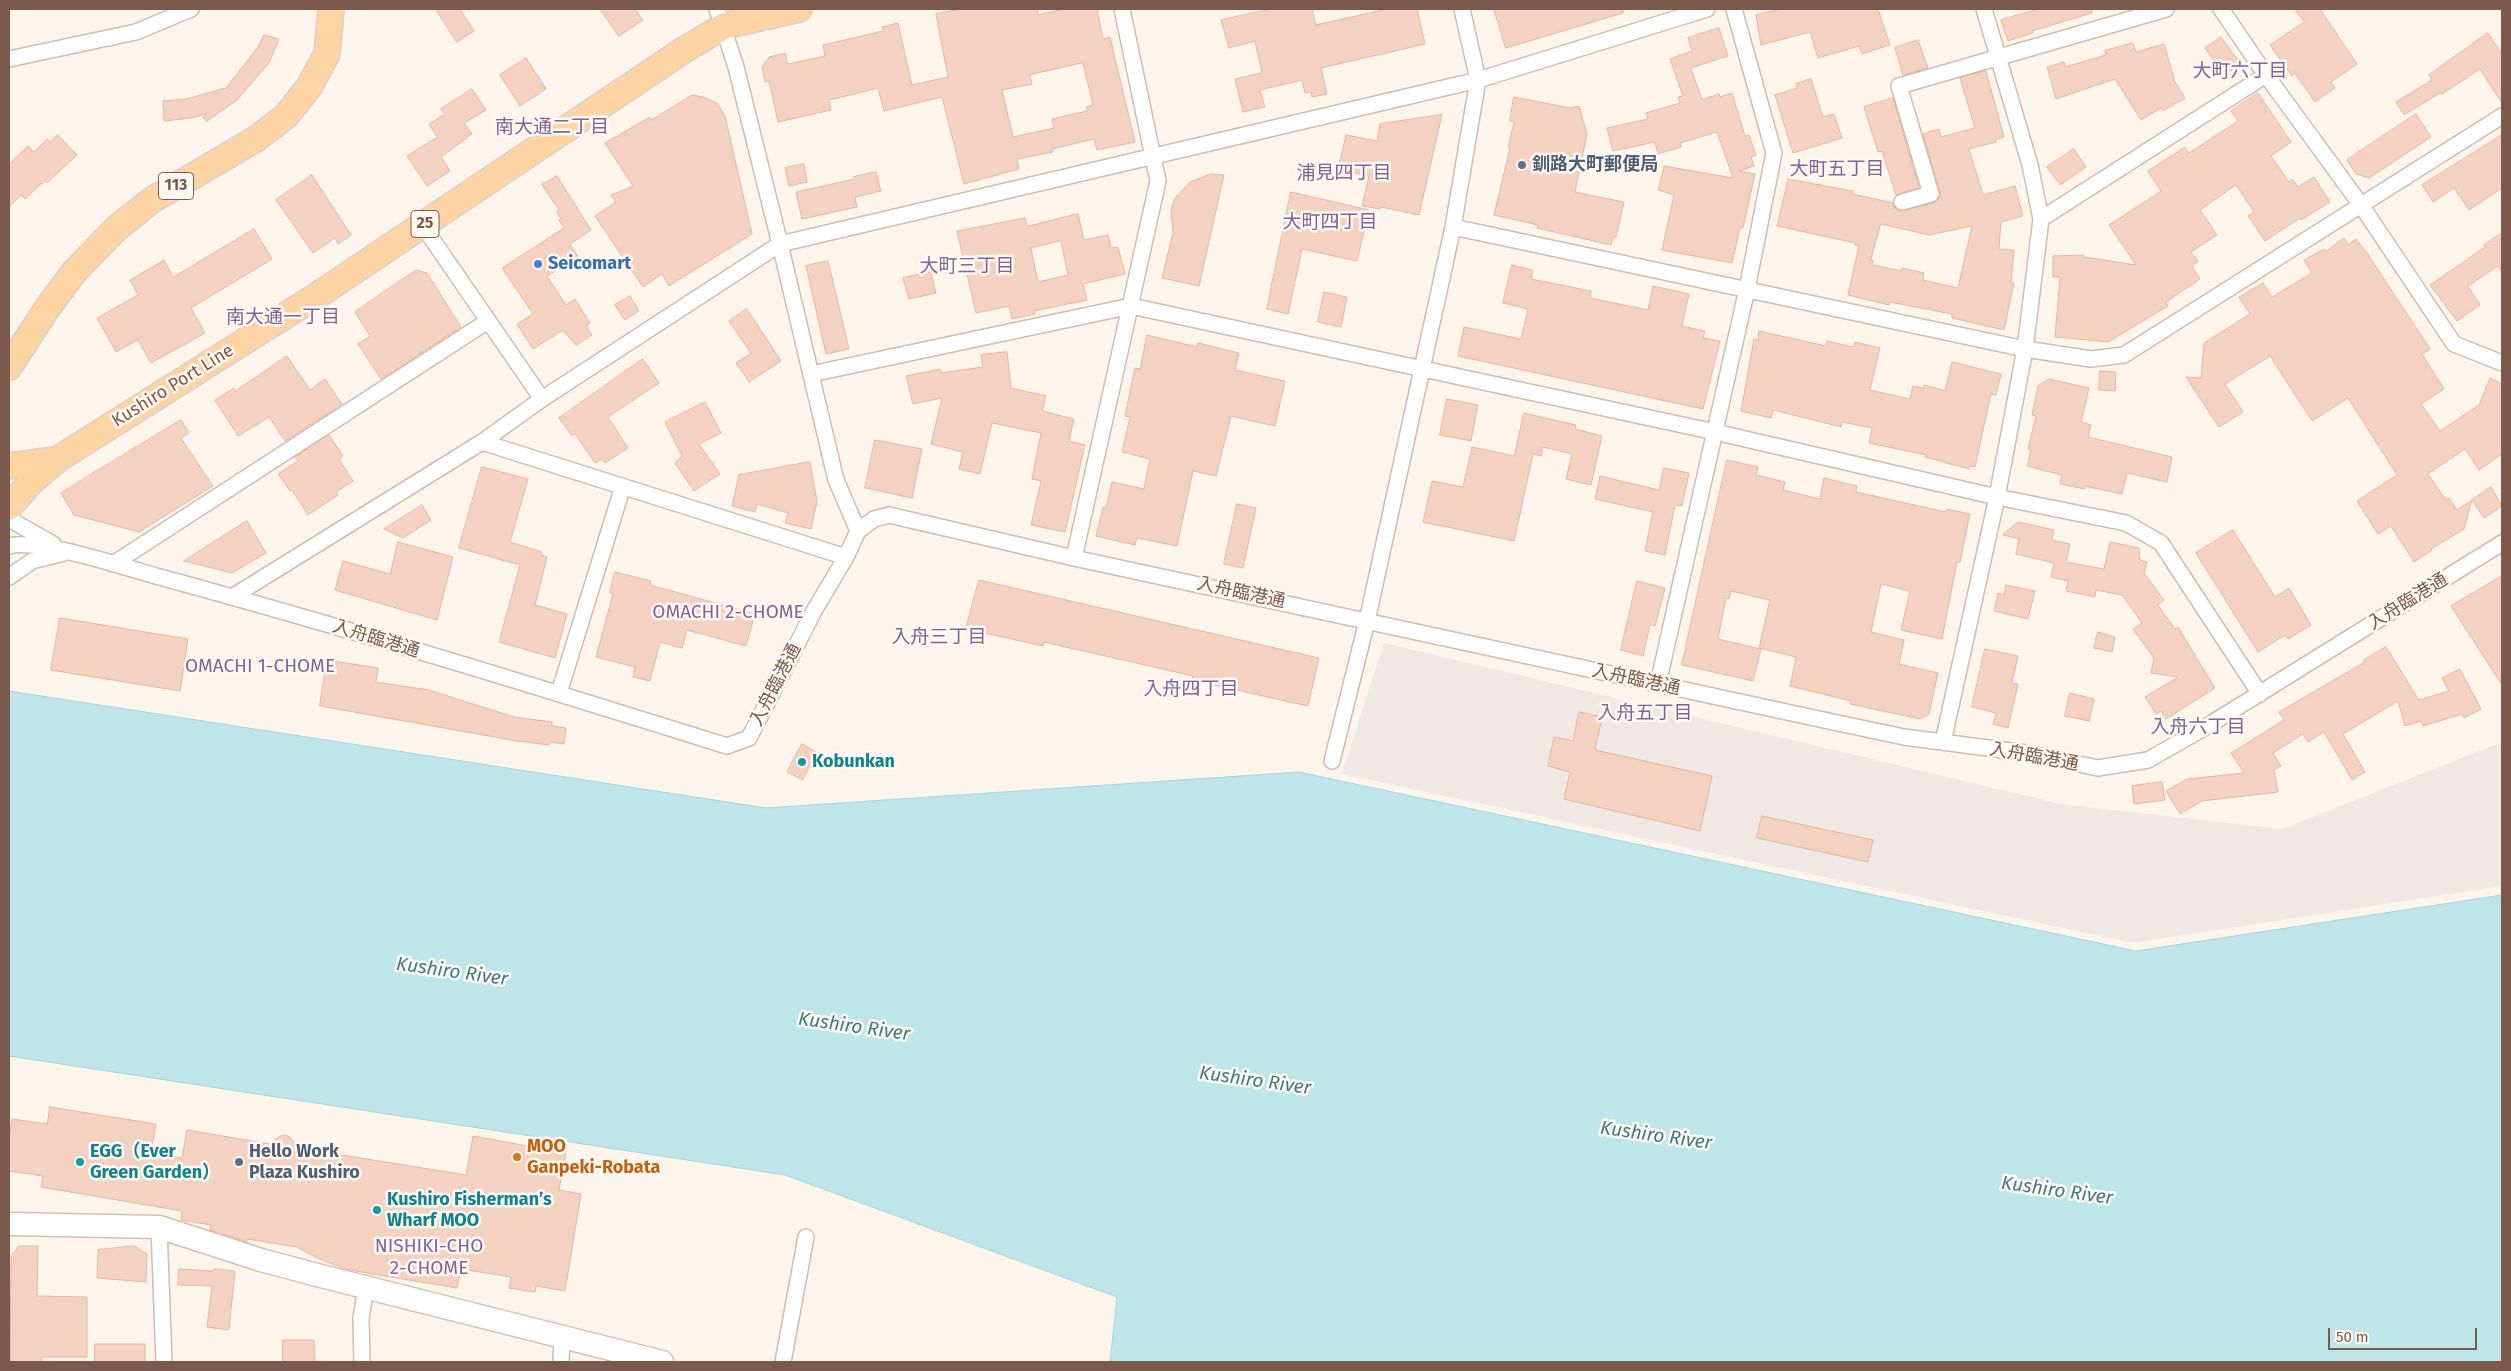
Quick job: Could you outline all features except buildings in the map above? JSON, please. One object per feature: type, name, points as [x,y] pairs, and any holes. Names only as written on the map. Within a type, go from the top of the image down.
[{"type":"main road","name":"113","points":[[9,367],[48,307],[75,271],[118,228],[152,200],[256,140],[286,116],[309,87],[327,54],[331,9]]},
{"type":"main road","name":"Kushiro Port Line","points":[[9,507],[32,481],[58,459],[318,295],[423,226],[721,17],[799,9]]},
{"type":"main road","name":"Kushiro Port Line","points":[[9,466],[58,459]]},
{"type":"street","points":[[9,59],[136,32],[191,9]]},
{"type":"street","points":[[1074,558],[1158,181],[1155,156],[1122,9]]},
{"type":"street","points":[[1332,761],[1367,621],[1453,227],[1478,80],[1462,9]]},
{"type":"street","points":[[232,596],[482,442],[542,399],[780,244],[1478,80],[1707,9]]},
{"type":"street","points":[[1658,684],[1747,289],[1774,153],[1734,9]]},
{"type":"street","points":[[1943,742],[1997,497],[2025,349],[2041,219],[2030,165],[1984,9]]},
{"type":"street","points":[[1902,202],[1931,194],[1899,86],[2166,9]]},
{"type":"street","points":[[2222,9],[2266,75],[2361,205],[2454,344],[2502,363]]},
{"type":"street","points":[[721,17],[780,244],[836,480],[858,531]]},
{"type":"street","points":[[2041,219],[2266,75]]},
{"type":"street","points":[[1453,227],[2025,349],[2091,359],[2124,355],[2502,116]]},
{"type":"street","points":[[423,226],[542,399]]},
{"type":"street","points":[[811,374],[1131,306],[1715,432],[1997,497],[2126,523],[2161,543],[2260,694]]},
{"type":"street","points":[[113,564],[488,321]]},
{"type":"street","points":[[482,442],[846,557]]},
{"type":"street","points":[[559,693],[623,486]]},
{"type":"street","name":"入舟臨港通","points":[[68,552],[232,596],[559,693],[727,746],[749,738],[814,611],[846,557],[858,531],[874,519],[889,515],[1074,558],[1895,735],[2026,753],[2098,768],[2148,760],[2260,694],[2502,543]]},
{"type":"street","points":[[9,519],[68,552]]},
{"type":"street","points":[[9,546],[32,545],[68,552]]},
{"type":"street","points":[[9,577],[32,561],[68,552]]},
{"type":"street","points":[[9,1224],[159,1227],[261,1260],[662,1362]]},
{"type":"street","points":[[159,1227],[164,1362]]},
{"type":"street","points":[[783,1362],[806,1237]]},
{"type":"street","points":[[362,1362],[361,1318],[366,1288]]},
{"type":"street","points":[[562,1336],[562,1362]]},
{"type":"shaded area","points":[[1384,643],[2061,804],[2282,829],[2502,742],[2502,886],[2133,943],[1342,774]]},
{"type":"water","name":"Kushiro River","points":[[9,691],[766,808],[1299,772],[2136,951],[2502,895],[2502,1362],[1110,1362],[1117,1297],[785,1175],[9,1056]]},
{"type":"place","name":"釧路大町郵便局","points":[[1522,165]]},
{"type":"place","name":"Seicomart","points":[[538,264]]},
{"type":"place","name":"Kobunkan","points":[[802,762]]},
{"type":"place","name":"MOO Ganpeki-Robata","points":[[517,1157]]},
{"type":"place","name":"EGG（Ever Green Garden）","points":[[80,1162]]},
{"type":"place","name":"Hello Work Plaza Kushiro","points":[[239,1162]]},
{"type":"place","name":"Kushiro Fisherman’s Wharf MOO","points":[[377,1210]]},
{"type":"district","name":"大町六丁目","points":[[2240,72]]},
{"type":"district","name":"南大通二丁目","points":[[552,128]]},
{"type":"district","name":"大町五丁目","points":[[1837,170]]},
{"type":"district","name":"浦見四丁目","points":[[1344,174]]},
{"type":"district","name":"大町四丁目","points":[[1330,223]]},
{"type":"district","name":"大町三丁目","points":[[967,267]]},
{"type":"district","name":"南大通一丁目","points":[[283,318]]},
{"type":"district","name":"OMACHI 2-CHOME","points":[[728,613]]},
{"type":"district","name":"入舟三丁目","points":[[939,638]]},
{"type":"district","name":"OMACHI 1-CHOME","points":[[260,667]]},
{"type":"district","name":"入舟四丁目","points":[[1191,690]]},
{"type":"district","name":"入舟五丁目","points":[[1645,714]]},
{"type":"district","name":"入舟六丁目","points":[[2198,728]]},
{"type":"district","name":"NISHIKI-CHO 2-CHOME","points":[[429,1258]]}]
